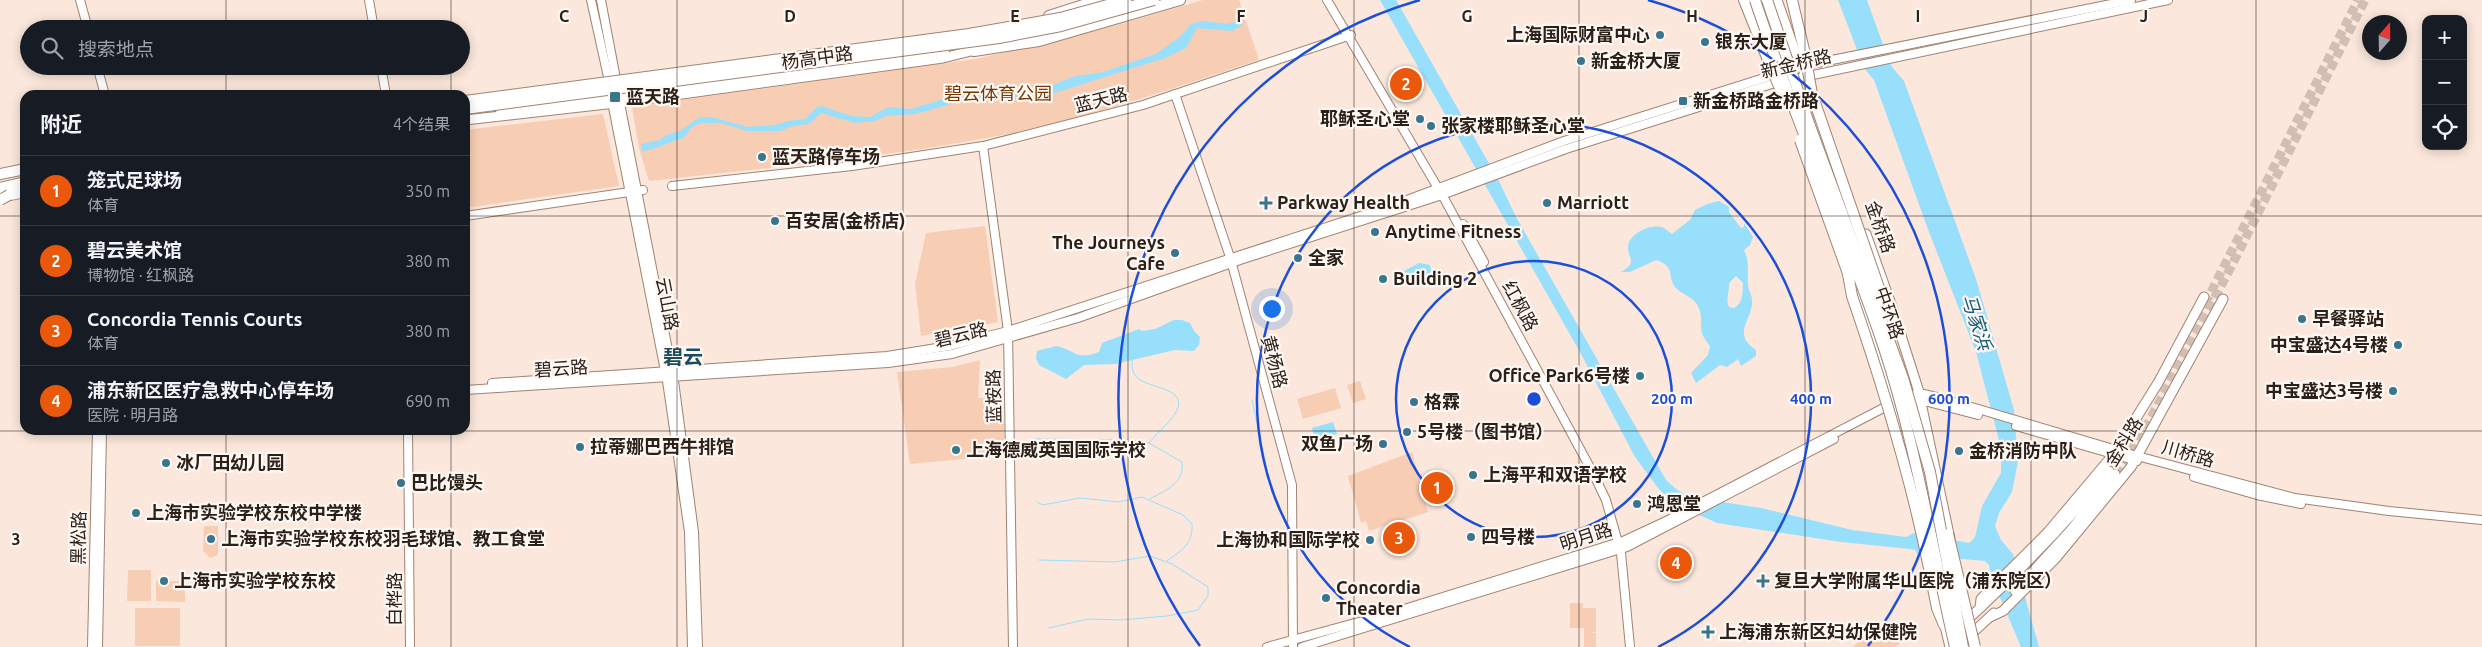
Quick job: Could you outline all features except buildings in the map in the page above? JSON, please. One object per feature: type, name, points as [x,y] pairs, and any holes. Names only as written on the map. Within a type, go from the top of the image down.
[{"type":"highway","points":[[1049,16],[1099,0]]},
{"type":"highway","name":"杨高中路","points":[[470,100],[979,32],[1060,18],[1126,0]]},
{"type":"highway","name":"杨高中路","points":[[470,108],[624,90],[999,38],[1061,26],[1154,0]]},
{"type":"highway","points":[[974,50],[1039,41],[1180,0]]},
{"type":"highway","name":"中环路","points":[[1767,0],[1810,126],[1888,332],[1926,457],[1963,647]]},
{"type":"highway","points":[[1792,0],[1812,94],[1912,384],[1922,425],[1926,457]]},
{"type":"highway","points":[[1748,1],[1848,274],[1873,334],[1889,364]]},
{"type":"highway","name":"中环路","points":[[1748,1],[1766,33],[1843,234],[1889,364],[1912,453],[1950,646]]},
{"type":"highway","points":[[1766,33],[1789,110]]},
{"type":"highway","points":[[0,174],[20,170]]},
{"type":"highway","points":[[0,188],[20,183]]},
{"type":"highway","points":[[2,198],[20,193]]},
{"type":"highway","points":[[1848,274],[1852,296],[1897,430],[1914,492],[1937,608],[1944,624]]},
{"type":"highway","points":[[1930,472],[1939,497],[1974,647]]},
{"type":"main road","name":"杨高中路","points":[[470,119],[931,52],[1003,33],[1031,20],[1113,0]]},
{"type":"main road","points":[[1759,0],[1773,14],[1791,63],[1807,76]]},
{"type":"main road","points":[[1759,0],[1811,159],[1852,275],[1893,406],[1920,508],[1930,567]]},
{"type":"main road","points":[[1777,0],[1799,68]]},
{"type":"main road","points":[[1748,1],[1783,76]]},
{"type":"main road","points":[[612,79],[1031,20]]},
{"type":"main road","name":"杨高中路","points":[[470,113],[747,84],[943,58],[974,50]]},
{"type":"main road","points":[[736,62],[767,75]]},
{"type":"main road","name":"金桥路","points":[[1807,76],[1891,304],[1920,397],[1947,524],[1965,622],[1974,647]]},
{"type":"main road","points":[[0,169],[20,169]]},
{"type":"main road","name":"金科路","points":[[1980,608],[1981,599],[2048,532],[2115,453],[2158,383],[2204,297]]},
{"type":"main road","name":"金科路","points":[[1990,617],[2003,611],[2056,558],[2136,458],[2222,299]]},
{"type":"main road","name":"金科路","points":[[1950,646],[1965,622],[2071,530],[2112,472]]},
{"type":"main road","name":"金科路","points":[[1950,646],[1969,636],[1990,617],[2038,559]]},
{"type":"main road","points":[[1944,624],[1950,646]]},
{"type":"street","points":[[80,0],[86,20]]},
{"type":"street","points":[[369,0],[372,20]]},
{"type":"street","name":"云山路","points":[[592,0],[612,79]]},
{"type":"street","name":"云山路","points":[[601,0],[615,99],[636,191],[669,374],[694,532],[698,647]]},
{"type":"street","name":"红枫路","points":[[1327,0],[1350,35],[1442,191],[1593,462],[1612,505],[1621,545],[1632,647]]},
{"type":"street","name":"红枫路","points":[[1332,0],[1350,35]]},
{"type":"street","name":"新金桥路","points":[[1442,191],[1564,142],[1783,76],[1799,68],[1856,54],[2131,0]]},
{"type":"street","name":"新金桥路","points":[[1500,168],[1775,83],[1783,76],[1807,76],[1894,56],[2168,0]]},
{"type":"street","name":"蓝天路","points":[[672,186],[852,166],[983,146],[1143,105],[1350,35]]},
{"type":"street","points":[[99,75],[104,90]]},
{"type":"street","points":[[383,75],[385,90]]},
{"type":"street","name":"黄杨路","points":[[1175,94],[1231,260],[1292,485],[1293,644]]},
{"type":"street","name":"蓝桉路","points":[[983,146],[1008,335],[1013,647]]},
{"type":"street","points":[[470,215],[636,191]]},
{"type":"street","name":"碧云路","points":[[470,385],[888,363],[952,354],[1008,335],[1078,318],[1231,260],[1442,191]]},
{"type":"street","name":"云山路","points":[[669,374],[689,532],[692,647]]},
{"type":"street","name":"碧云路","points":[[470,390],[669,374]]},
{"type":"street","points":[[1893,406],[1920,397]]},
{"type":"street","name":"川桥路","points":[[1920,397],[2115,453],[2295,498],[2389,511],[2482,520]]},
{"type":"street","name":"明月路","points":[[1267,647],[1293,644],[1621,545],[1678,514],[1726,493],[1893,406]]},
{"type":"street","name":"黑松路","points":[[92,647],[97,435]]},
{"type":"street","points":[[98,647],[102,435]]},
{"type":"street","name":"白桦路","points":[[408,435],[410,647]]},
{"type":"street","name":"川桥路","points":[[2136,458],[2290,503],[2482,525]]},
{"type":"street","name":"明月路","points":[[1302,647],[1621,545],[1687,517],[1726,493]]},
{"type":"green space","name":"碧云体育公园","points":[[1203,0],[1239,0],[1259,60],[1097,112],[1031,129],[954,144],[823,162],[649,181],[639,148],[632,107],[976,59],[1121,24]]},
{"type":"green space","points":[[603,114],[619,186],[470,207],[470,129]]},
{"type":"green space","points":[[985,226],[998,322],[921,336],[915,284],[926,233]]},
{"type":"green space","points":[[980,360],[978,398],[1003,397],[1005,455],[910,464],[897,372],[953,367]]},
{"type":"green space","points":[[1360,381],[1366,399],[1353,403],[1347,385]]},
{"type":"green space","points":[[1335,388],[1341,408],[1303,419],[1297,399]]},
{"type":"green space","points":[[1412,452],[1428,512],[1369,531],[1366,521],[1361,523],[1348,476]]},
{"type":"green space","points":[[1440,474],[1447,497],[1435,501],[1427,478]]},
{"type":"green space","points":[[1406,522],[1414,547],[1392,553],[1385,529]]},
{"type":"green space","name":"上海市实验学校东校羽毛球馆、教工食堂","points":[[204,526],[218,526],[218,555],[210,558],[203,551]]},
{"type":"green space","points":[[128,570],[151,570],[151,601],[127,601]]},
{"type":"green space","points":[[156,581],[185,581],[185,602],[156,601]]},
{"type":"green space","points":[[1570,603],[1583,603],[1583,608],[1596,608],[1596,632],[1588,633],[1596,633],[1596,647],[1584,647],[1584,628],[1570,628]]},
{"type":"green space","points":[[135,608],[180,608],[180,646],[135,646]]},
{"type":"green space","points":[[1878,622],[1900,643],[1896,647],[1853,647]]},
{"type":"water","name":"马家浜","points":[[1380,0],[1396,0],[1499,181],[1516,217],[1666,480],[1676,489],[1690,497],[1761,508],[1852,530],[1906,537],[1914,533],[1969,543],[1975,537],[1982,506],[2001,473],[2001,448],[1976,352],[1929,232],[1874,80],[1864,68],[1838,0],[1867,0],[1892,67],[1904,81],[1976,279],[2014,410],[2018,461],[2012,492],[1999,513],[1995,526],[2001,540],[2013,554],[2039,647],[2021,647],[1991,576],[1989,565],[1985,561],[1918,555],[1915,550],[1910,549],[1841,542],[1717,523],[1673,503],[1658,488],[1635,457],[1580,352]]},
{"type":"water","points":[[1202,21],[1227,24],[1238,21],[1243,25],[1232,31],[1197,28],[1186,48],[1165,58],[1045,96],[1009,100],[965,100],[916,114],[886,116],[875,121],[855,123],[821,113],[809,124],[793,126],[780,131],[747,131],[721,123],[700,123],[691,128],[684,138],[642,151],[641,144],[660,140],[666,135],[680,131],[700,117],[711,117],[748,127],[775,125],[805,119],[816,108],[821,106],[852,116],[870,117],[888,107],[911,109],[953,96],[1042,90],[1072,77],[1103,72],[1156,54],[1181,36],[1191,24]]},
{"type":"water","points":[[1719,201],[1729,207],[1729,212],[1741,228],[1744,227],[1744,223],[1753,237],[1750,245],[1744,250],[1748,263],[1748,287],[1752,307],[1744,332],[1748,344],[1756,350],[1756,356],[1741,366],[1738,359],[1727,367],[1720,365],[1696,383],[1691,373],[1708,355],[1710,346],[1702,334],[1701,317],[1696,303],[1677,289],[1667,266],[1656,260],[1630,272],[1621,272],[1630,265],[1629,244],[1631,239],[1640,231],[1657,226],[1672,234],[1690,220],[1695,210]],"holes":[[[1736,276],[1743,283],[1742,297],[1739,303],[1734,308],[1729,307],[1727,301],[1729,283]]]},
{"type":"water","points":[[1419,263],[1430,265],[1431,271],[1428,276],[1415,280],[1402,276],[1404,271]]},
{"type":"water","points":[[1174,320],[1190,323],[1200,337],[1199,345],[1194,351],[1175,350],[1115,364],[1084,365],[1066,379],[1039,365],[1036,358],[1037,351],[1056,346],[1080,355],[1099,352],[1102,343],[1139,329],[1142,331],[1155,329]]},
{"type":"water","points":[[1333,422],[1337,434],[1315,440],[1312,428]]},
{"type":"waterway","points":[[1132,360],[1133,372],[1140,380],[1171,392],[1179,402],[1177,410],[1171,419],[1149,443]]},
{"type":"waterway","points":[[1252,400],[1272,493]]},
{"type":"waterway","points":[[1034,439],[1131,440],[1149,443],[1182,462],[1181,475],[1177,481],[1150,499]]},
{"type":"waterway","points":[[1037,502],[1043,505],[1080,498],[1118,502],[1142,497],[1183,515],[1192,524],[1191,537],[1186,546],[1167,561]]},
{"type":"waterway","points":[[1039,560],[1115,562],[1150,556],[1172,564],[1208,587],[1208,596],[1198,610],[1167,616],[1120,620],[1088,619],[1049,628]]},
{"type":"tunnel","points":[[2205,304],[2358,0]]},
{"type":"tunnel","points":[[2115,474],[2146,427],[2230,269],[2365,0]]},
{"type":"tunnel","points":[[2109,471],[2143,421]]},
{"type":"place","name":"上海国际财富中心","points":[[1660,35]]},
{"type":"place","name":"银东大厦","points":[[1705,42]]},
{"type":"place","name":"新金桥大厦","points":[[1581,61]]},
{"type":"place","name":"碧云美术馆","points":[[1406,84]]},
{"type":"place","name":"蓝天路","points":[[615,97]]},
{"type":"place","name":"新金桥路金桥路","points":[[1683,101]]},
{"type":"place","name":"耶稣圣心堂","points":[[1420,119]]},
{"type":"place","name":"张家楼耶稣圣心堂","points":[[1431,126]]},
{"type":"place","name":"蓝天路停车场","points":[[762,157]]},
{"type":"place","name":"Parkway Health","points":[[1266,203]]},
{"type":"place","name":"Marriott","points":[[1547,203]]},
{"type":"place","name":"百安居(金桥店)","points":[[775,221]]},
{"type":"place","name":"Anytime Fitness","points":[[1375,232]]},
{"type":"place","name":"The Journeys Cafe","points":[[1175,253]]},
{"type":"place","name":"全家","points":[[1298,258]]},
{"type":"place","name":"Building 2","points":[[1383,279]]},
{"type":"place","name":"早餐驿站","points":[[2302,319]]},
{"type":"place","name":"中宝盛达4号楼","points":[[2398,345]]},
{"type":"place","name":"Office Park6号楼","points":[[1640,376]]},
{"type":"place","name":"中宝盛达3号楼","points":[[2393,391]]},
{"type":"place","name":"格霖","points":[[1414,402]]},
{"type":"place","name":"5号楼（图书馆）","points":[[1407,432]]},
{"type":"place","name":"双鱼广场","points":[[1383,444]]},
{"type":"place","name":"拉蒂娜巴西牛排馆","points":[[580,447]]},
{"type":"place","name":"上海德威英国国际学校","points":[[956,450]]},
{"type":"place","name":"金桥消防中队","points":[[1959,451]]},
{"type":"place","name":"冰厂田幼儿园","points":[[166,463]]},
{"type":"place","name":"上海平和双语学校","points":[[1473,475]]},
{"type":"place","name":"巴比馒头","points":[[401,483]]},
{"type":"place","name":"笼式足球场","points":[[1437,488]]},
{"type":"place","name":"鸿恩堂","points":[[1637,504]]},
{"type":"place","name":"上海市实验学校东校中学楼","points":[[136,513]]},
{"type":"place","name":"四号楼","points":[[1471,537]]},
{"type":"place","name":"Concordia Tennis Courts","points":[[1399,538]]},
{"type":"place","name":"上海市实验学校东校羽毛球馆、教工食堂","points":[[211,539]]},
{"type":"place","name":"上海协和国际学校","points":[[1370,540]]},
{"type":"place","name":"浦东新区医疗急救中心停车场","points":[[1676,563]]},
{"type":"place","name":"上海市实验学校东校","points":[[164,581]]},
{"type":"place","name":"复旦大学附属华山医院（浦东院区）","points":[[1763,581]]},
{"type":"place","name":"Concordia Theater","points":[[1326,598]]},
{"type":"place","name":"上海浦东新区妇幼保健院","points":[[1708,632]]},
{"type":"district","name":"碧云","points":[[683,357]]}]
